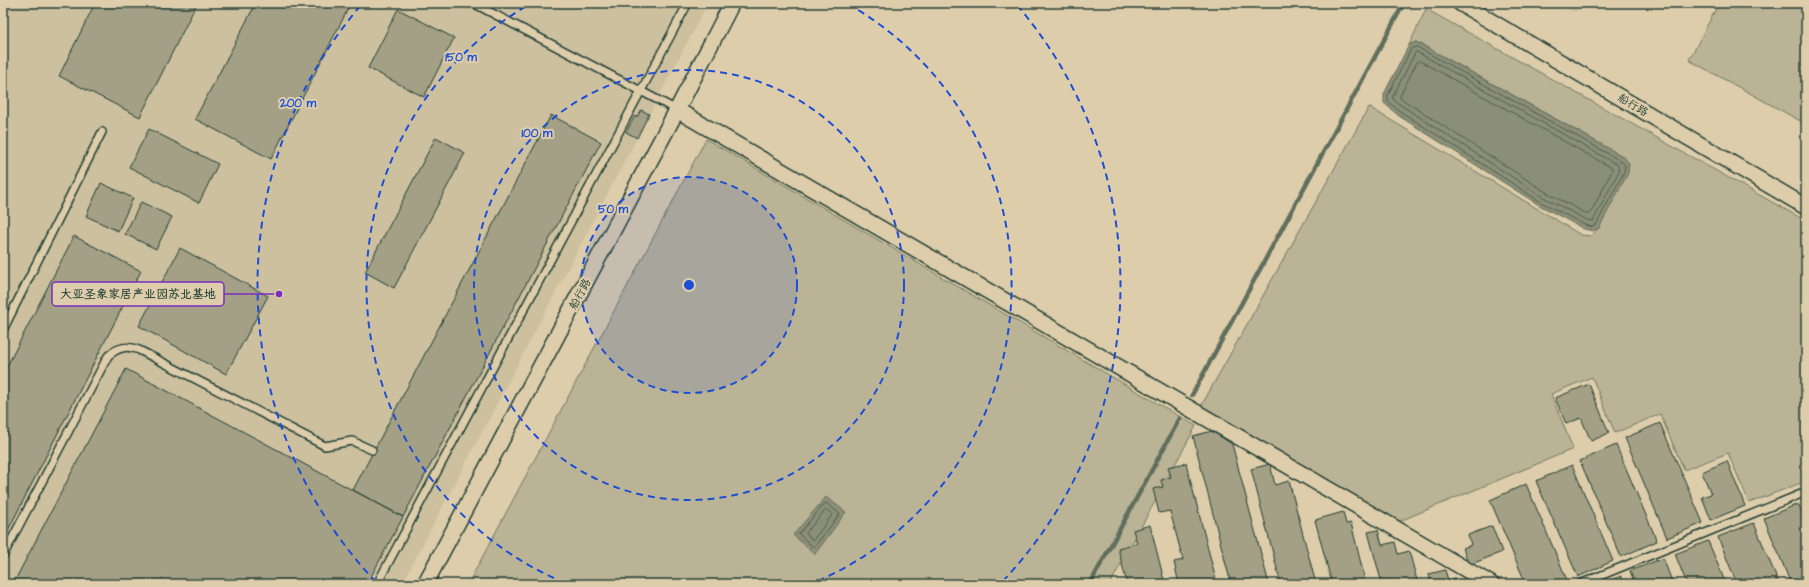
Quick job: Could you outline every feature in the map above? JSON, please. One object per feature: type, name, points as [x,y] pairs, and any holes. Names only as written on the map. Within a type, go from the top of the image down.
[{"type":"street","name":"船行路","points":[[425,584],[677,110],[732,3]]},
{"type":"street","name":"船行路","points":[[1460,3],[1806,207]]},
{"type":"street","points":[[677,110],[1491,584]]},
{"type":"lane","points":[[473,3],[677,110]]},
{"type":"lane","points":[[377,584],[428,482],[688,3]]},
{"type":"lane","points":[[3,330],[102,132]]},
{"type":"lane","points":[[3,556],[108,356],[115,350],[123,347],[131,346],[325,446],[352,441],[372,450]]},
{"type":"lane","points":[[1580,584],[1806,492]]},
{"type":"shaded area","points":[[3,3],[708,3],[402,584],[3,584]]},
{"type":"shaded area","points":[[1557,3],[1597,3],[1573,12]]},
{"type":"shaded area","points":[[1719,3],[1806,3],[1806,124],[1689,60]]},
{"type":"shaded area","points":[[1426,9],[1806,221],[1806,481],[1749,503],[1728,453],[1684,470],[1660,414],[1615,433],[1592,377],[1551,394],[1573,449],[1395,523],[1200,408],[1369,107],[1581,235],[1591,236],[1599,228],[1629,164],[1624,157],[1423,45],[1416,42],[1409,45]]},
{"type":"shaded area","points":[[706,139],[1196,426],[1110,584],[468,584]]},
{"type":"water","points":[[1416,42],[1624,157],[1629,164],[1628,173],[1599,228],[1593,231],[1584,229],[1539,205],[1399,116],[1384,103],[1384,94],[1409,45]]},
{"type":"water","points":[[826,497],[846,512],[815,554],[793,535]]},
{"type":"building","points":[[95,3],[197,3],[140,117],[59,76]]},
{"type":"building","points":[[256,3],[351,3],[271,159],[195,119]]},
{"type":"building","points":[[398,9],[454,38],[424,97],[368,68]]},
{"type":"building","points":[[641,110],[649,114],[637,138],[626,132],[635,116],[637,117]]},
{"type":"building","points":[[551,115],[601,142],[403,517],[353,490]]},
{"type":"building","points":[[149,129],[218,164],[199,203],[129,167]]},
{"type":"building","points":[[436,137],[465,153],[394,288],[365,272]]},
{"type":"building","points":[[101,183],[133,198],[118,231],[86,216]]},
{"type":"building","points":[[141,202],[172,217],[156,249],[125,234]]},
{"type":"building","points":[[74,236],[141,271],[3,540],[3,374]]},
{"type":"building","points":[[180,248],[268,296],[226,374],[139,326]]},
{"type":"building","points":[[126,369],[403,517],[367,584],[13,584]]},
{"type":"building","points":[[1589,384],[1609,433],[1591,441],[1581,418],[1566,424],[1555,398]]},
{"type":"building","points":[[1660,423],[1703,523],[1667,538],[1625,438]]},
{"type":"building","points":[[1212,431],[1232,444],[1269,584],[1231,584],[1193,436]]},
{"type":"building","points":[[1616,445],[1657,541],[1621,557],[1580,461]]},
{"type":"building","points":[[1727,461],[1745,506],[1711,520],[1702,497],[1711,494],[1702,472]]},
{"type":"building","points":[[1186,463],[1217,584],[1179,584],[1174,562],[1183,560],[1170,511],[1159,513],[1153,489],[1163,487],[1161,480],[1171,477],[1168,467]]},
{"type":"building","points":[[1270,464],[1275,485],[1289,481],[1316,584],[1281,584],[1251,469]]},
{"type":"building","points":[[1572,465],[1613,561],[1578,577],[1536,481]]},
{"type":"building","points":[[1526,484],[1567,580],[1559,584],[1526,584],[1490,500]]},
{"type":"building","points":[[1798,504],[1806,523],[1806,584],[1791,584],[1764,518]]},
{"type":"building","points":[[1343,512],[1346,524],[1351,523],[1366,584],[1332,584],[1315,520]]},
{"type":"building","points":[[1754,523],[1779,584],[1737,584],[1718,537]]},
{"type":"building","points":[[1150,525],[1165,584],[1127,584],[1118,548],[1137,543],[1133,530]]},
{"type":"building","points":[[1492,526],[1502,552],[1469,565],[1463,548],[1471,545],[1468,535]]},
{"type":"building","points":[[1378,530],[1382,545],[1395,542],[1398,554],[1409,551],[1418,584],[1382,584],[1368,532]]},
{"type":"building","points":[[1708,541],[1726,584],[1687,584],[1675,554]]},
{"type":"building","points":[[1663,558],[1673,584],[1635,584],[1630,571]]},
{"type":"building","points":[[1445,570],[1448,580],[1455,578],[1456,584],[1431,584],[1429,574]]},
{"type":"building","points":[[1621,576],[1624,584],[1601,584]]},
{"type":"waterway","points":[[1192,395],[1404,3]]},
{"type":"waterway","points":[[1090,584],[1180,418]]},
{"type":"place","name":"大亚圣象家居产业园苏北基地","points":[[279,294]]}]
